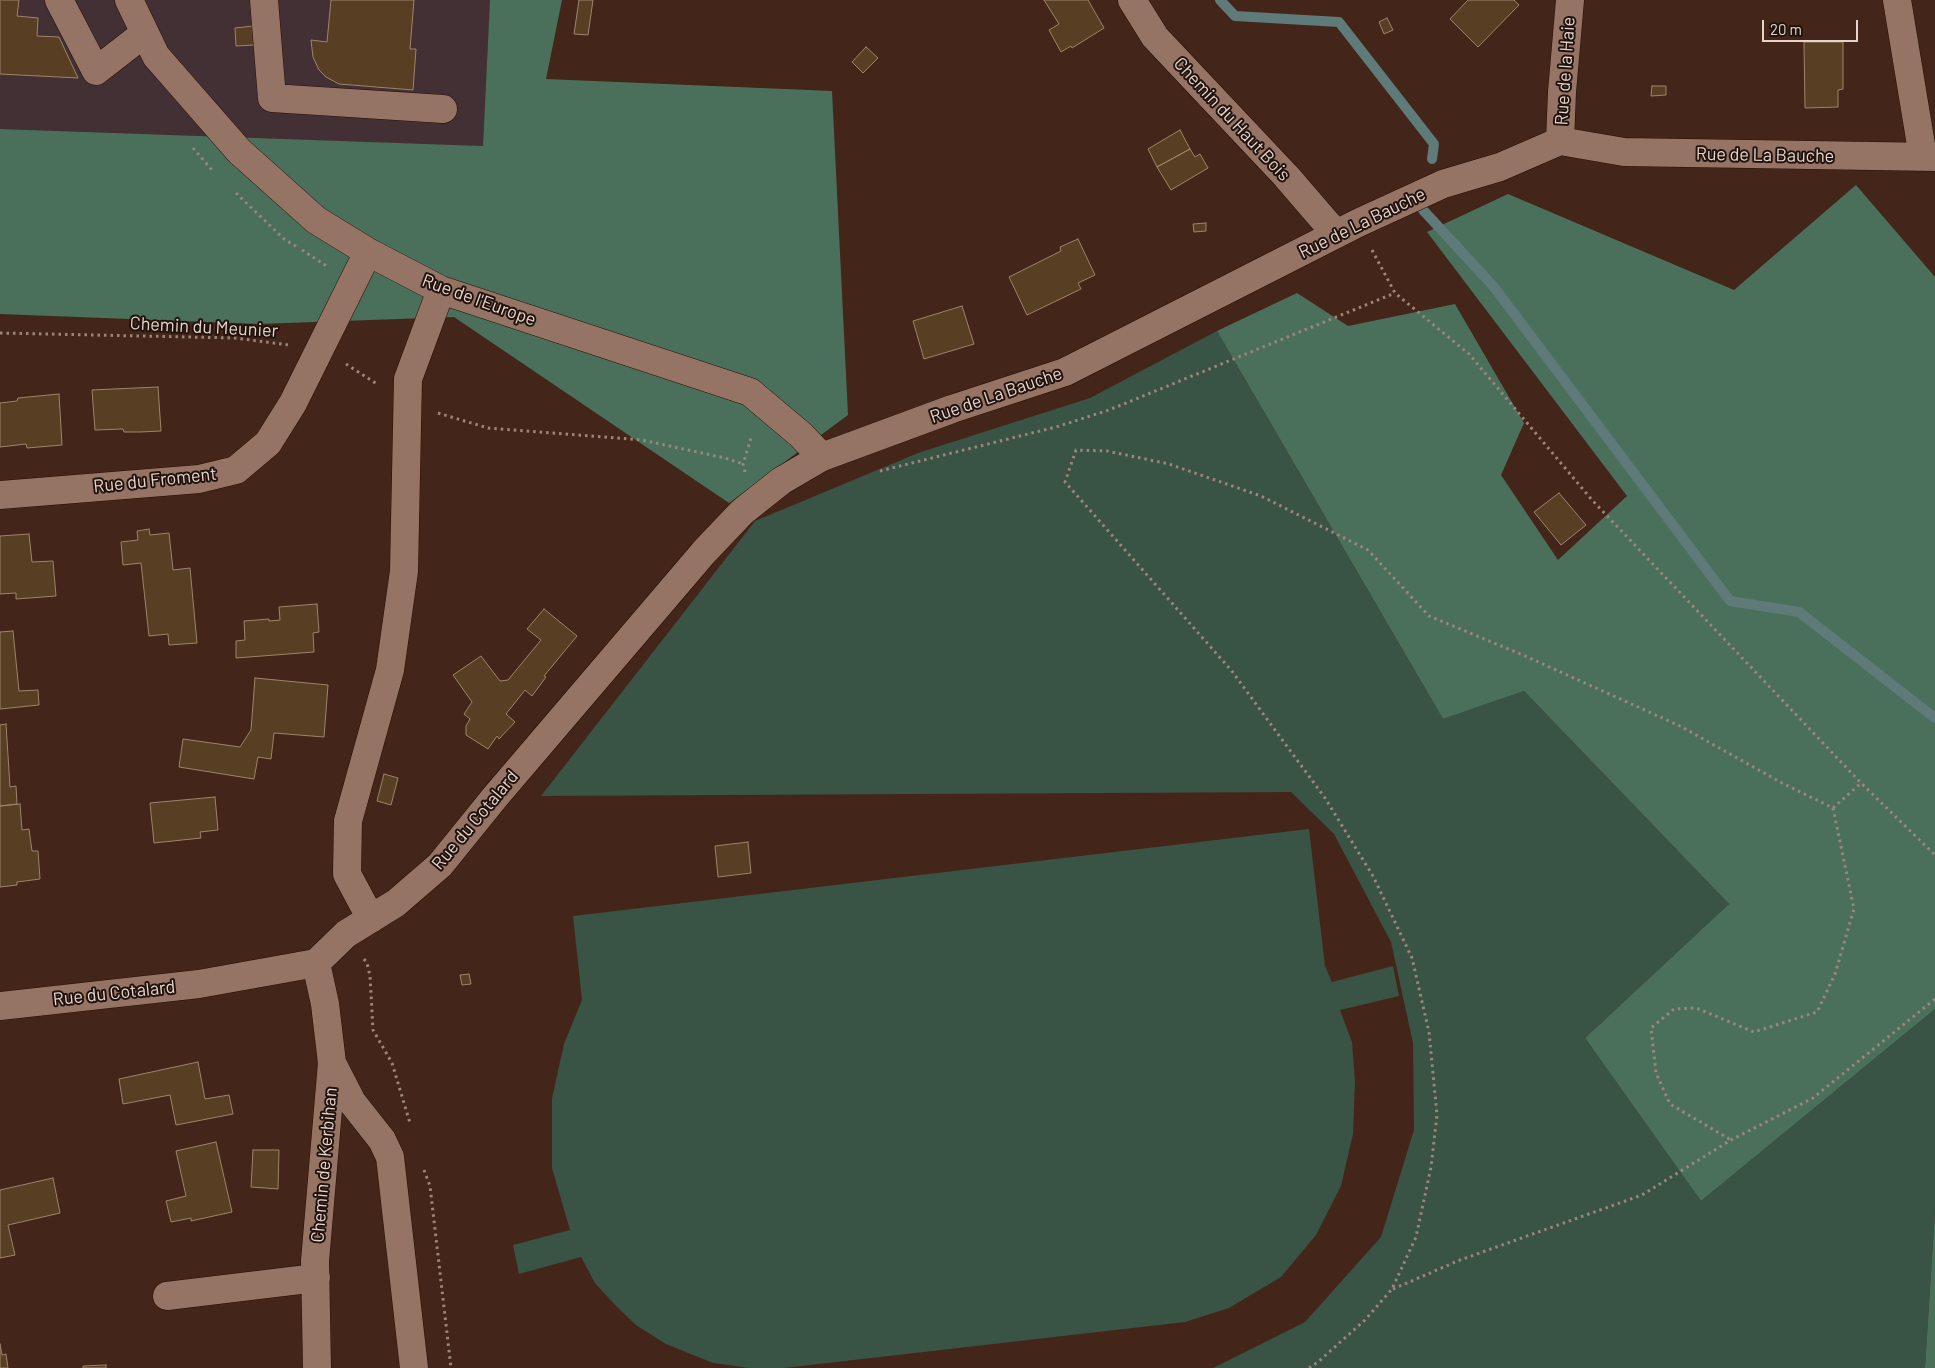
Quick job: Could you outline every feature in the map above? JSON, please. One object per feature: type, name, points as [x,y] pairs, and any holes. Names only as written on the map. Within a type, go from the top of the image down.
[{"type":"street","points":[[59,0],[96,71],[145,34]]},
{"type":"street","name":"Rue de l'Europe","points":[[129,0],[156,56],[239,151],[316,220],[368,252],[441,290],[750,392],[801,435],[822,457]]},
{"type":"street","points":[[264,0],[272,98],[443,109]]},
{"type":"street","name":"Chemin du Haut Bois","points":[[1132,0],[1155,37],[1286,176],[1347,228]]},
{"type":"street","name":"Rue de la Haie","points":[[1560,141],[1570,0]]},
{"type":"street","points":[[1897,0],[1929,157]]},
{"type":"street","name":"Rue de La Bauche","points":[[822,457],[952,409],[1064,372],[1347,228],[1443,184],[1500,167],[1560,141],[1624,152],[1929,157]]},
{"type":"street","name":"Rue du Froment","points":[[0,496],[199,479],[236,470],[268,443],[293,403],[368,252]]},
{"type":"street","points":[[371,919],[347,874],[348,821],[390,670],[404,571],[408,379],[441,290]]},
{"type":"street","name":"Rue du Cotalard","points":[[0,1006],[200,984],[316,963],[346,934],[396,902],[440,865],[624,644],[704,552],[742,512],[781,481],[822,457]]},
{"type":"street","name":"Chemin de Kerbihan","points":[[316,963],[325,1004],[332,1063],[316,1278],[317,1368]]},
{"type":"street","points":[[332,1063],[352,1102],[382,1140],[390,1157],[414,1368]]},
{"type":"street","points":[[325,1142],[350,1129],[373,1128]]},
{"type":"street","points":[[167,1296],[316,1278]]},
{"type":"path","points":[[1347,228],[1394,293],[1469,354],[1592,500],[1861,783],[1935,855]]},
{"type":"path","points":[[874,472],[1056,427],[1109,410],[1394,293]]},
{"type":"path","name":"Chemin du Meunier","points":[[0,333],[235,338],[316,356],[352,368],[407,403],[488,428],[642,440],[743,464]]},
{"type":"path","points":[[1309,1368],[1365,1320],[1392,1289],[1416,1237],[1431,1167],[1437,1115],[1429,1032],[1412,958],[1373,876],[1325,798],[1231,670],[1065,482],[1076,450],[1107,451],[1169,464],[1261,496],[1368,550],[1429,616],[1523,655],[1680,726],[1782,783],[1833,808]]},
{"type":"path","points":[[1833,808],[1861,783]]},
{"type":"path","points":[[1731,1140],[1670,1104],[1656,1073],[1651,1028],[1674,1009],[1696,1008],[1754,1032],[1817,1012],[1835,974],[1854,909],[1833,808]]},
{"type":"path","points":[[1392,1289],[1460,1260],[1642,1195],[1731,1140],[1813,1098],[1935,999]]},
{"type":"shaded area","points":[[0,0],[490,0],[483,146],[0,129]]},
{"type":"green space","points":[[490,0],[562,0],[546,79],[832,91],[848,415],[729,503],[454,317],[259,324],[0,314],[0,129],[483,146]]},
{"type":"green space","points":[[1856,185],[1935,277],[1935,1009],[1701,1201],[1585,1038],[1729,904],[1524,691],[1443,719],[1217,331],[1297,293],[1348,326],[1455,304],[1524,423],[1501,475],[1558,560],[1627,496],[1427,232],[1508,194],[1734,290]]},
{"type":"green space","points":[[1217,331],[1443,719],[1524,691],[1729,904],[1585,1038],[1701,1201],[1935,1009],[1935,1211],[1925,1368],[1213,1368],[1305,1322],[1381,1237],[1414,1130],[1413,1043],[1391,942],[1334,834],[1291,792],[541,796],[755,521],[918,453],[1090,398]]},
{"type":"green space","points":[[1309,829],[1325,966],[1332,982],[1393,966],[1399,996],[1340,1010],[1352,1042],[1355,1081],[1353,1134],[1341,1186],[1316,1235],[1281,1277],[1229,1308],[1185,1322],[784,1368],[749,1368],[713,1363],[666,1344],[636,1325],[595,1283],[581,1257],[519,1274],[513,1245],[570,1230],[552,1168],[552,1098],[564,1044],[582,1000],[573,916]]},
{"type":"green space","points":[[1935,1211],[1935,1368],[1925,1368],[1925,1367]]},
{"type":"building","points":[[0,0],[19,0],[17,16],[38,18],[37,36],[59,37],[78,78],[0,74]]},
{"type":"building","points":[[331,0],[414,0],[410,49],[416,49],[413,90],[339,84],[326,77],[319,70],[313,57],[311,40],[327,42]]},
{"type":"building","points":[[579,0],[593,0],[588,35],[574,34]]},
{"type":"building","points":[[1044,0],[1088,0],[1104,28],[1072,48],[1071,46],[1061,52],[1049,30],[1059,24]]},
{"type":"building","points":[[1468,0],[1514,0],[1519,5],[1478,47],[1450,19]]},
{"type":"building","points":[[1387,18],[1393,30],[1384,34],[1379,22]]},
{"type":"building","points":[[253,26],[254,45],[236,46],[235,28]]},
{"type":"building","points":[[1804,42],[1843,42],[1843,89],[1838,90],[1838,107],[1805,108]]},
{"type":"building","points":[[866,47],[878,58],[863,73],[852,62]]},
{"type":"building","points":[[1652,86],[1666,86],[1666,95],[1651,96]]},
{"type":"building","points":[[1180,130],[1190,149],[1157,167],[1148,149]]},
{"type":"building","points":[[1190,149],[1195,157],[1200,154],[1208,168],[1171,190],[1157,167]]},
{"type":"building","points":[[1206,223],[1206,231],[1194,232],[1193,224]]},
{"type":"building","points":[[1078,239],[1095,275],[1078,283],[1081,289],[1027,315],[1009,277],[1061,251],[1060,247]]},
{"type":"building","points":[[962,306],[974,344],[924,359],[913,321]]},
{"type":"building","points":[[158,387],[161,431],[124,432],[123,429],[95,430],[92,390]]},
{"type":"building","points":[[59,394],[62,445],[27,448],[26,444],[0,447],[0,403],[17,401],[18,398]]},
{"type":"building","points":[[1559,493],[1586,525],[1561,545],[1534,512]]},
{"type":"building","points":[[149,529],[150,535],[169,533],[173,570],[190,568],[197,643],[169,645],[168,634],[149,636],[141,563],[123,565],[121,542],[138,540],[137,531]]},
{"type":"building","points":[[29,534],[32,562],[53,561],[56,596],[16,599],[16,593],[0,594],[0,536]]},
{"type":"building","points":[[317,604],[319,632],[313,633],[314,652],[236,658],[236,641],[245,640],[244,621],[280,620],[279,607]]},
{"type":"building","points":[[544,609],[577,636],[544,676],[546,677],[532,696],[525,690],[506,714],[515,722],[499,739],[497,736],[488,749],[466,735],[466,726],[470,719],[464,714],[472,702],[453,675],[481,656],[500,681],[508,680],[541,640],[527,629]]},
{"type":"building","points":[[13,631],[19,691],[38,690],[39,705],[0,709],[0,632]]},
{"type":"building","points":[[255,678],[328,685],[324,737],[274,733],[271,759],[258,757],[254,779],[179,767],[183,739],[240,747],[251,730]]},
{"type":"building","points":[[6,724],[10,787],[16,786],[17,804],[0,806],[0,725]]},
{"type":"building","points":[[384,774],[398,778],[391,805],[377,801]]},
{"type":"building","points":[[215,797],[218,830],[200,832],[201,838],[154,843],[150,803]]},
{"type":"building","points":[[20,804],[22,830],[29,829],[32,851],[38,851],[40,879],[17,882],[17,885],[0,887],[0,806]]},
{"type":"building","points":[[748,842],[751,873],[718,877],[715,846]]},
{"type":"building","points":[[469,974],[471,984],[462,985],[460,975]]},
{"type":"building","points":[[198,1062],[205,1099],[229,1095],[233,1114],[176,1125],[170,1095],[123,1104],[119,1079]]},
{"type":"building","points":[[216,1142],[232,1212],[191,1221],[191,1218],[171,1222],[166,1201],[186,1196],[176,1151]]},
{"type":"building","points":[[253,1150],[279,1150],[278,1189],[251,1187]]},
{"type":"building","points":[[53,1178],[60,1213],[8,1225],[15,1255],[0,1258],[0,1190]]},
{"type":"building","points":[[0,1344],[2,1355],[6,1354],[8,1368],[0,1368]]},
{"type":"building","points":[[106,1365],[106,1368],[83,1368],[83,1366]]},
{"type":"waterway","points":[[1220,0],[1235,16],[1339,22],[1434,144],[1432,159]]},
{"type":"waterway","points":[[1423,210],[1494,287],[1730,601],[1799,612],[1935,718]]}]
